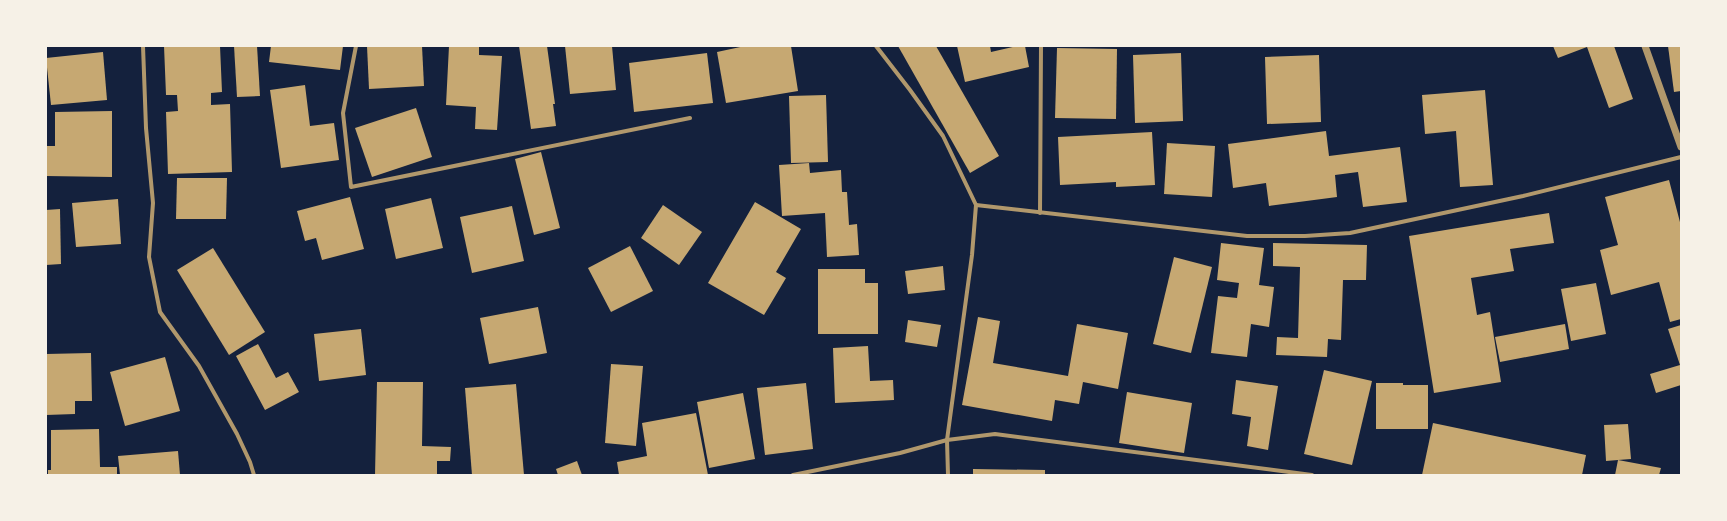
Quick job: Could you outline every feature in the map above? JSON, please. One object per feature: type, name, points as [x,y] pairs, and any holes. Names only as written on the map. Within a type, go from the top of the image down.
[{"type":"street","points":[[143,46],[146,128],[152,203],[149,257],[160,312],[199,366],[237,434],[250,462],[254,475]]},
{"type":"street","points":[[356,46],[343,113],[351,187],[690,118]]},
{"type":"street","points":[[876,46],[943,136],[976,205],[972,256],[947,440],[948,475]]},
{"type":"street","points":[[1040,213],[1041,46]]},
{"type":"street","points":[[1645,46],[1681,148]]},
{"type":"street","points":[[976,205],[1247,236],[1305,236],[1350,233],[1523,196],[1681,157]]},
{"type":"street","points":[[793,475],[893,454],[947,440],[994,434],[1312,475]]},
{"type":"building","points":[[164,46],[220,46],[222,92],[211,93],[211,105],[230,104],[232,172],[168,174],[166,112],[178,111],[177,95],[166,95]]},
{"type":"building","points":[[234,46],[257,46],[260,96],[237,97]]},
{"type":"building","points":[[271,46],[343,46],[340,70],[269,62]]},
{"type":"building","points":[[367,46],[422,46],[424,86],[369,89]]},
{"type":"building","points":[[449,46],[479,46],[479,55],[502,56],[497,130],[475,129],[476,107],[446,105]]},
{"type":"building","points":[[519,46],[547,46],[555,104],[553,104],[556,126],[531,129]]},
{"type":"building","points":[[565,46],[612,46],[616,90],[570,94]]},
{"type":"building","points":[[745,46],[791,46],[798,91],[726,103],[717,52]]},
{"type":"building","points":[[898,46],[936,46],[999,156],[970,173]]},
{"type":"building","points":[[957,46],[990,46],[991,52],[1017,46],[1025,46],[1029,67],[965,82]]},
{"type":"building","points":[[1553,46],[1614,46],[1633,99],[1609,108],[1587,47],[1558,58]]},
{"type":"building","points":[[1668,46],[1681,46],[1681,91],[1674,92]]},
{"type":"building","points":[[1057,48],[1117,49],[1116,119],[1055,118]]},
{"type":"building","points":[[103,52],[107,100],[51,105],[46,58]]},
{"type":"building","points":[[707,53],[713,103],[634,112],[629,63]]},
{"type":"building","points":[[1181,53],[1183,121],[1135,123],[1133,55]]},
{"type":"building","points":[[1319,55],[1321,122],[1267,124],[1265,57]]},
{"type":"building","points":[[305,85],[310,126],[334,123],[339,160],[281,168],[270,90]]},
{"type":"building","points":[[1485,90],[1493,185],[1460,187],[1456,131],[1425,134],[1422,95]]},
{"type":"building","points":[[826,95],[828,162],[791,163],[789,96]]},
{"type":"building","points":[[416,108],[432,157],[372,177],[355,128]]},
{"type":"building","points":[[112,111],[112,177],[46,176],[46,146],[55,146],[55,112]]},
{"type":"building","points":[[1326,131],[1329,156],[1400,147],[1407,202],[1363,207],[1358,172],[1335,175],[1337,197],[1269,206],[1266,183],[1233,188],[1228,144]]},
{"type":"building","points":[[1152,132],[1155,185],[1116,187],[1116,182],[1060,185],[1058,137]]},
{"type":"building","points":[[1167,143],[1215,146],[1212,197],[1164,194]]},
{"type":"building","points":[[541,152],[560,228],[534,235],[515,159]]},
{"type":"building","points":[[809,163],[810,173],[841,170],[842,192],[847,192],[849,225],[857,224],[859,255],[827,257],[825,213],[782,216],[779,165]]},
{"type":"building","points":[[177,178],[227,178],[226,219],[176,219]]},
{"type":"building","points":[[1669,180],[1681,226],[1681,319],[1670,322],[1659,282],[1611,295],[1600,250],[1618,245],[1605,197]]},
{"type":"building","points":[[350,197],[364,249],[322,260],[316,238],[305,241],[297,211]]},
{"type":"building","points":[[431,198],[443,248],[396,259],[385,209]]},
{"type":"building","points":[[118,199],[121,244],[76,247],[72,203]]},
{"type":"building","points":[[755,202],[801,229],[776,272],[786,278],[764,315],[708,283]]},
{"type":"building","points":[[663,205],[702,232],[679,265],[641,238]]},
{"type":"building","points":[[512,206],[524,261],[472,273],[460,217]]},
{"type":"building","points":[[60,209],[61,264],[46,265],[46,210]]},
{"type":"building","points":[[1549,213],[1554,243],[1510,249],[1514,271],[1471,278],[1477,315],[1490,312],[1501,382],[1434,393],[1409,236]]},
{"type":"building","points":[[1221,243],[1264,248],[1259,285],[1274,287],[1269,327],[1251,324],[1247,357],[1211,353],[1218,296],[1237,298],[1239,283],[1217,280]]},
{"type":"building","points":[[1273,243],[1367,245],[1366,280],[1343,280],[1341,340],[1328,339],[1327,357],[1276,355],[1277,337],[1298,338],[1300,267],[1273,266]]},
{"type":"building","points":[[630,246],[653,291],[611,312],[588,268]]},
{"type":"building","points":[[213,248],[265,332],[229,355],[177,270]]},
{"type":"building","points":[[1174,257],[1212,267],[1191,353],[1153,344]]},
{"type":"building","points":[[943,266],[945,290],[908,294],[905,271]]},
{"type":"building","points":[[818,269],[865,269],[865,283],[878,283],[878,334],[818,334]]},
{"type":"building","points":[[1596,283],[1606,334],[1571,341],[1561,289]]},
{"type":"building","points":[[538,307],[547,353],[489,364],[480,318]]},
{"type":"building","points":[[978,317],[1000,321],[993,363],[1068,376],[1077,324],[1128,333],[1118,389],[1083,382],[1079,404],[1055,400],[1052,421],[962,405]]},
{"type":"building","points":[[908,320],[941,325],[937,347],[905,342]]},
{"type":"building","points":[[1565,324],[1569,349],[1500,362],[1495,337]]},
{"type":"building","points":[[1681,325],[1681,385],[1656,393],[1650,374],[1680,365],[1668,329]]},
{"type":"building","points":[[361,329],[366,375],[319,381],[314,334]]},
{"type":"building","points":[[258,344],[276,378],[288,372],[299,392],[265,410],[236,356]]},
{"type":"building","points":[[868,346],[870,381],[893,380],[894,400],[835,403],[833,348]]},
{"type":"building","points":[[91,353],[92,401],[75,401],[75,414],[46,415],[46,354]]},
{"type":"building","points":[[165,357],[180,411],[125,426],[110,372]]},
{"type":"building","points":[[611,364],[643,366],[636,446],[605,443]]},
{"type":"building","points":[[1324,370],[1372,381],[1352,465],[1304,454]]},
{"type":"building","points":[[1236,380],[1278,386],[1268,450],[1247,446],[1251,417],[1232,414]]},
{"type":"building","points":[[377,382],[423,382],[422,446],[451,447],[450,461],[437,461],[437,475],[375,475]]},
{"type":"building","points":[[806,383],[813,449],[765,455],[757,388]]},
{"type":"building","points":[[1376,383],[1428,385],[1428,429],[1376,429]]},
{"type":"building","points":[[516,384],[524,475],[472,475],[465,388]]},
{"type":"building","points":[[1127,392],[1192,403],[1184,453],[1119,443]]},
{"type":"building","points":[[743,393],[755,459],[709,468],[697,402]]},
{"type":"building","points":[[696,413],[708,475],[619,475],[617,462],[647,456],[642,423]]},
{"type":"building","points":[[1433,423],[1586,455],[1582,475],[1422,475]]},
{"type":"building","points":[[1628,424],[1631,459],[1606,461],[1604,425]]},
{"type":"building","points":[[99,429],[100,467],[117,467],[117,475],[48,475],[48,470],[51,470],[51,430]]},
{"type":"building","points":[[178,451],[180,475],[120,475],[118,456]]},
{"type":"building","points":[[1618,460],[1661,468],[1659,475],[1615,475]]},
{"type":"building","points":[[577,461],[582,475],[558,475],[556,469]]},
{"type":"building","points":[[973,469],[1045,470],[1045,475],[973,475]]}]
